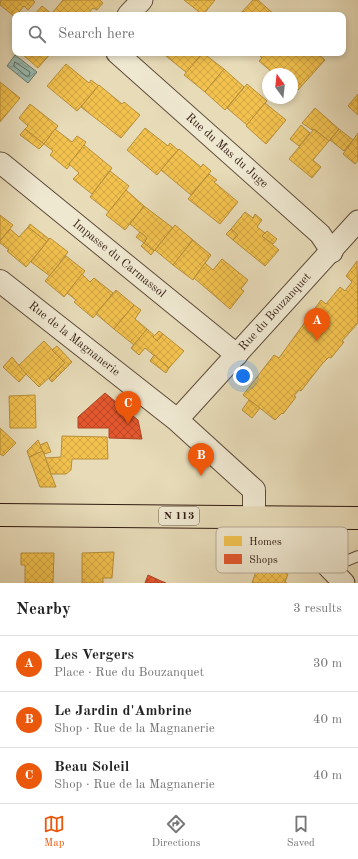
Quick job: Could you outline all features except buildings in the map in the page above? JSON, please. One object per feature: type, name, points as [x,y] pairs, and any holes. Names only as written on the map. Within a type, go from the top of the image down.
[{"type":"main road","name":"N 113","points":[[0,515],[358,518]]},
{"type":"street","points":[[131,12],[142,0]]},
{"type":"street","name":"Rue du Mas du Juge","points":[[120,56],[320,234],[332,252]]},
{"type":"street","name":"Impasse du Carmassol","points":[[1,163],[237,355]]},
{"type":"street","name":"Rue du Bouzanquet","points":[[177,420],[332,252],[358,221]]},
{"type":"street","name":"Rue de la Magnanerie","points":[[0,281],[177,420],[254,490],[254,517]]},
{"type":"street","points":[[305,518],[306,527]]},
{"type":"street","points":[[334,573],[344,583]]},
{"type":"lane","points":[[348,560],[358,556]]},
{"type":"water","points":[[14,56],[16,56],[37,72],[28,83],[7,66]]},
{"type":"place","name":"Les Vergers","points":[[317,341]]},
{"type":"place","name":"Beau Soleil","points":[[128,424]]},
{"type":"place","name":"Le Jardin d'Ambrine","points":[[201,476]]}]
